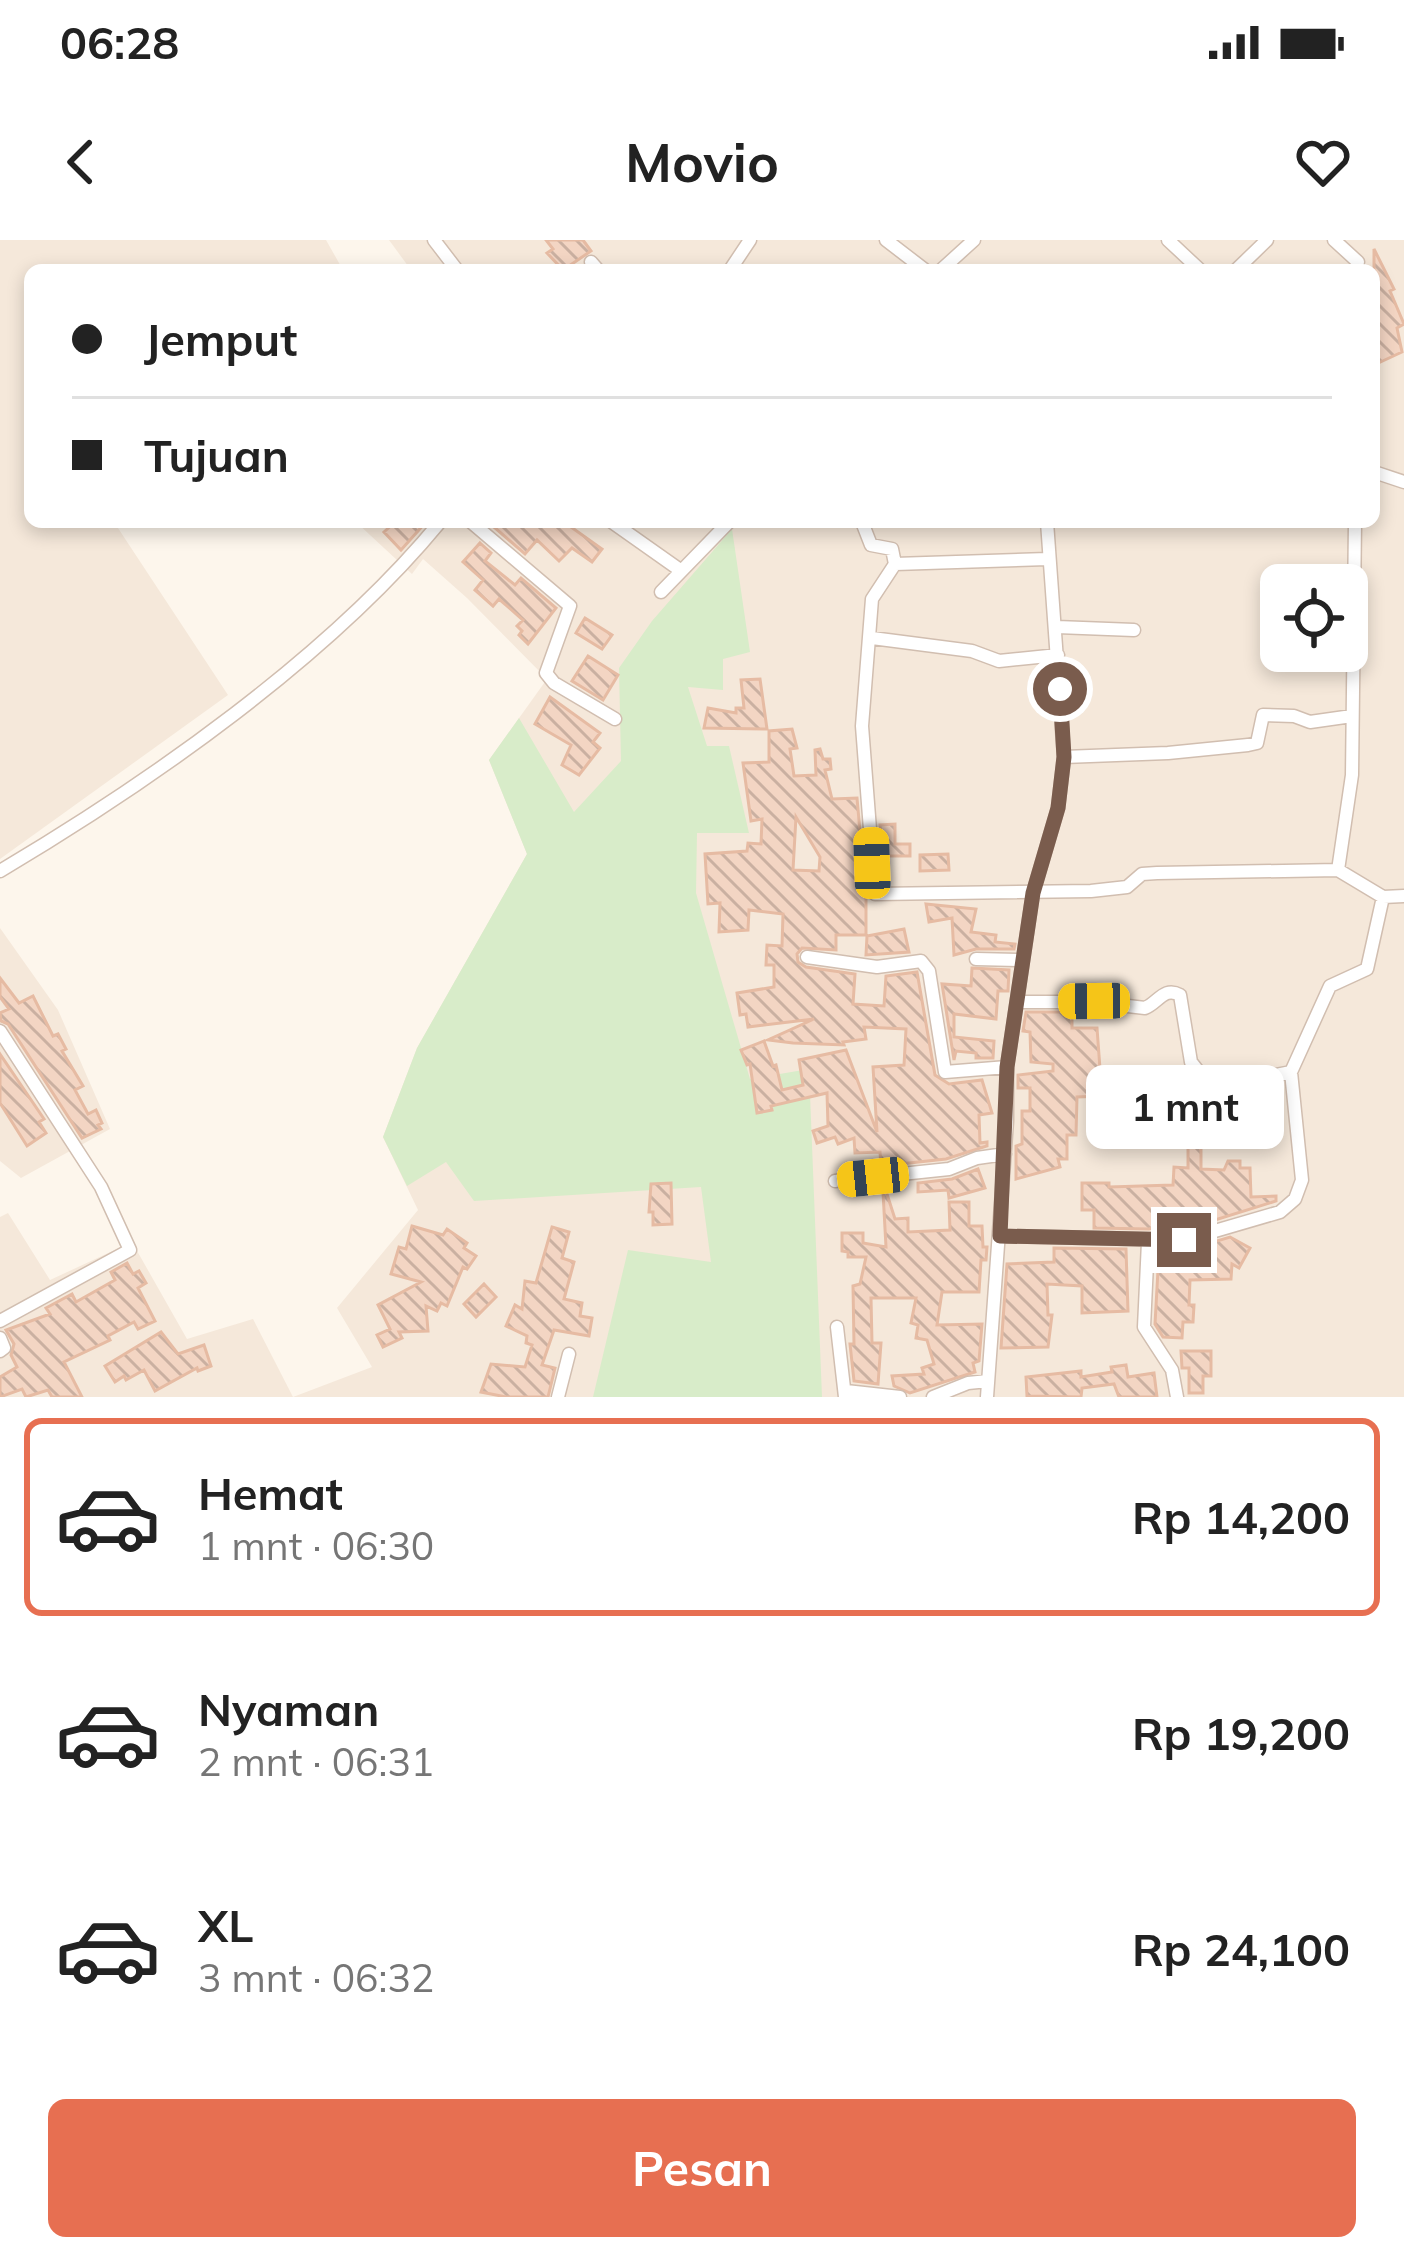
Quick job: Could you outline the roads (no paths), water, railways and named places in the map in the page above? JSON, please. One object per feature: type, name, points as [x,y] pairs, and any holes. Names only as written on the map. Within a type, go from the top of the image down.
[{"type":"street","points":[[434,240],[452,264]]},
{"type":"street","points":[[886,240],[917,264]]},
{"type":"street","points":[[948,264],[974,240]]},
{"type":"street","points":[[1168,240],[1194,264]]},
{"type":"street","points":[[1242,264],[1268,240]]},
{"type":"street","points":[[1334,240],[1358,262]]},
{"type":"street","points":[[0,872],[236,712],[352,614],[435,528]]},
{"type":"street","points":[[478,528],[570,606],[546,673],[554,683],[615,719]]},
{"type":"street","points":[[620,528],[680,570]]},
{"type":"street","points":[[661,592],[723,528]]},
{"type":"street","points":[[864,528],[871,544],[892,549],[895,564],[872,599],[862,726],[875,894],[1033,893],[1120,888],[1142,874],[1338,870],[1383,897],[1404,896]]},
{"type":"street","points":[[987,1397],[1007,1067],[1033,893],[1058,808],[1064,757],[1047,528]]},
{"type":"street","points":[[1338,870],[1352,775],[1355,528]]},
{"type":"street","points":[[895,564],[1047,559]]},
{"type":"street","points":[[1057,626],[1134,630]]},
{"type":"street","points":[[872,638],[972,651],[999,661],[1058,655]]},
{"type":"street","points":[[1064,757],[1249,745],[1257,743],[1262,715],[1294,716],[1310,722],[1352,716]]},
{"type":"street","points":[[1000,1236],[1148,1242],[1209,1234],[1280,1212],[1295,1199],[1302,1180],[1291,1072],[1330,986],[1367,969],[1383,897]]},
{"type":"street","points":[[807,957],[877,967],[921,961],[929,971],[944,1072],[1007,1067]]},
{"type":"street","points":[[976,958],[1023,960]]},
{"type":"street","points":[[1017,1002],[1094,1001],[1144,1008],[1174,992],[1180,994],[1191,1062],[1202,1076],[1265,1077],[1291,1072]]},
{"type":"street","points":[[0,1031],[101,1187],[130,1250],[0,1322]]},
{"type":"street","points":[[835,1181],[949,1169],[976,1158],[1005,1154]]},
{"type":"street","points":[[1148,1242],[1144,1327],[1172,1370],[1177,1397]]},
{"type":"street","points":[[837,1327],[846,1394],[901,1397]]},
{"type":"street","points":[[0,1338],[4,1348],[0,1351]]},
{"type":"street","points":[[558,1397],[569,1354]]},
{"type":"street","points":[[933,1397],[988,1382]]}]
